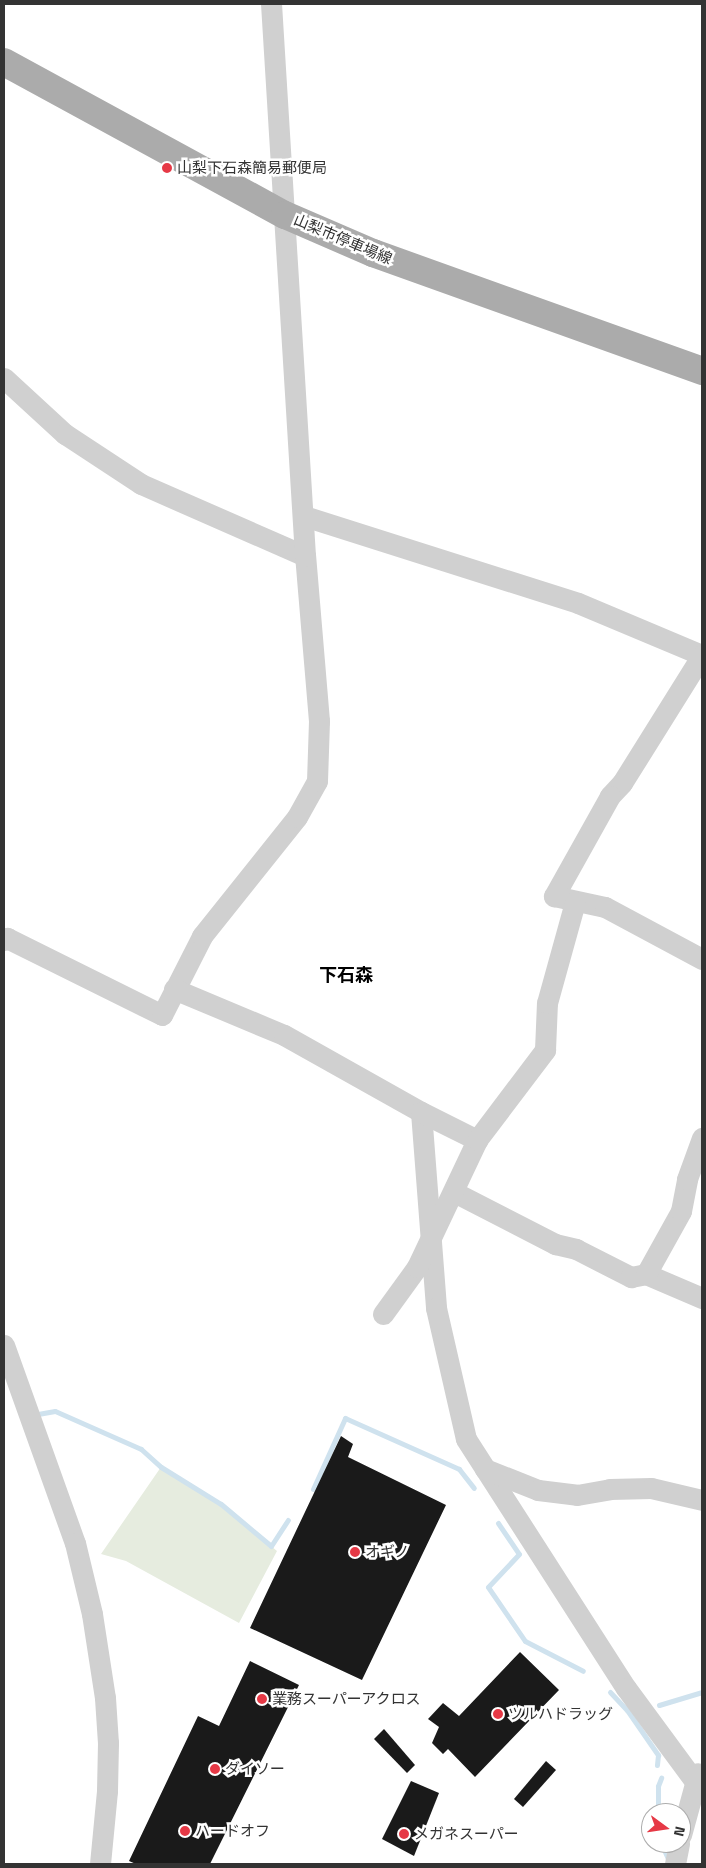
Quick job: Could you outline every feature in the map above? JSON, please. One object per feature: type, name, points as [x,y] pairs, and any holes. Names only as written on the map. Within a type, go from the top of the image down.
[{"type":"main road","name":"山梨市停車場線","points":[[4,62],[285,215],[418,270],[702,371]]},
{"type":"street","points":[[4,940],[6,938],[162,1015],[202,936],[298,817],[316,781],[319,721],[305,556],[271,4]]},
{"type":"street","points":[[4,378],[65,434],[141,484],[305,556]]},
{"type":"street","points":[[304,516],[578,603],[702,655],[567,868],[554,896],[575,902],[585,900],[606,907],[702,959]]},
{"type":"street","points":[[383,1314],[417,1267],[477,1140],[545,1050],[547,1003],[575,902]]},
{"type":"street","points":[[174,989],[284,1035],[420,1112],[477,1140]]},
{"type":"street","points":[[420,1112],[436,1308],[450,1378],[466,1439],[626,1688],[700,1779],[691,1806]]},
{"type":"street","points":[[646,1274],[681,1211],[687,1178],[702,1138]]},
{"type":"street","points":[[454,1192],[554,1244],[576,1249],[631,1277],[646,1274],[702,1298]]},
{"type":"street","points":[[4,1345],[75,1543],[92,1614],[105,1698],[108,1744],[107,1791],[100,1864]]},
{"type":"street","points":[[484,1469],[538,1490],[577,1495],[610,1489],[651,1488],[702,1500]]},
{"type":"shaded area","points":[[161,1467],[221,1504],[277,1551],[239,1623],[126,1561],[101,1554]]},
{"type":"building","name":"オギノ","points":[[341,1436],[353,1444],[348,1457],[446,1505],[362,1680],[250,1628]]},
{"type":"building","name":"ツルハドラッグ","points":[[520,1652],[559,1690],[475,1777],[448,1749],[443,1754],[432,1743],[439,1727],[428,1719],[443,1703],[459,1716]]},
{"type":"building","points":[[250,1661],[299,1685],[210,1864],[136,1864],[129,1861],[198,1716],[219,1726]]},
{"type":"building","points":[[384,1729],[415,1765],[407,1773],[374,1739]]},
{"type":"building","points":[[546,1761],[556,1770],[523,1807],[514,1799]]},
{"type":"building","points":[[411,1781],[439,1793],[414,1856],[382,1839]]},
{"type":"waterway","points":[[38,1414],[55,1411],[141,1449],[161,1467],[221,1504],[271,1546],[288,1520]]},
{"type":"waterway","points":[[313,1489],[345,1418],[459,1469],[474,1488]]},
{"type":"waterway","points":[[498,1523],[519,1554],[488,1587],[525,1641],[583,1671]]},
{"type":"waterway","points":[[610,1692],[627,1710],[658,1755],[657,1765]]},
{"type":"waterway","points":[[659,1705],[702,1692]]},
{"type":"waterway","points":[[658,1803],[658,1786],[661,1778]]},
{"type":"waterway","points":[[665,1853],[668,1859]]},
{"type":"place","name":"山梨下石森簡易郵便局","points":[[167,168]]},
{"type":"place","name":"オギノ","points":[[355,1552]]},
{"type":"place","name":"業務スーパーアクロス","points":[[262,1699]]},
{"type":"place","name":"ツルハドラッグ","points":[[498,1714]]},
{"type":"place","name":"ダイソー","points":[[215,1769]]},
{"type":"place","name":"ハードオフ","points":[[185,1831]]},
{"type":"place","name":"メガネスーパー","points":[[404,1834]]},
{"type":"district","name":"下石森","points":[[346,975]]}]
